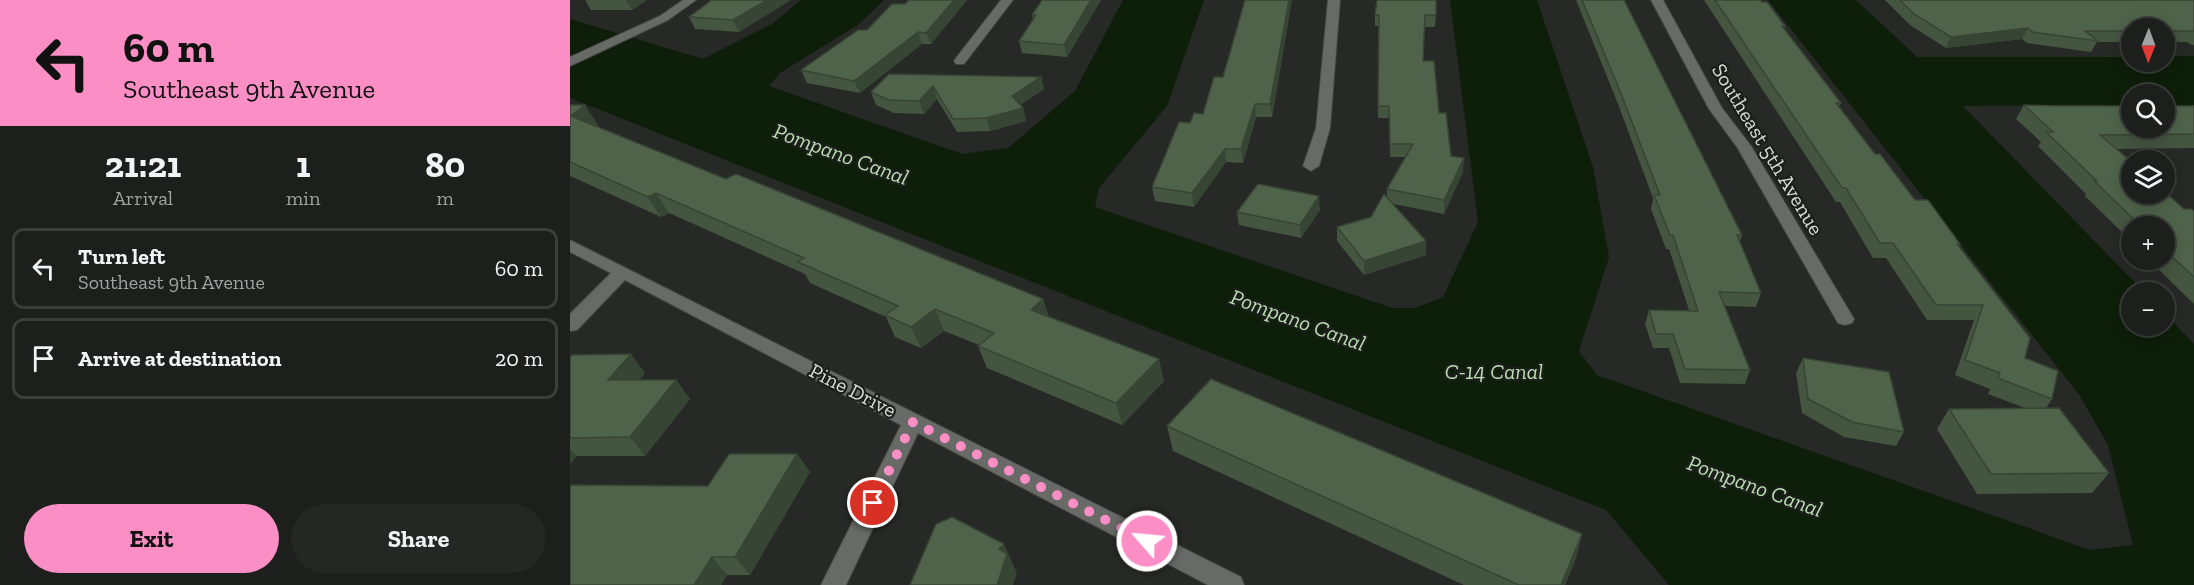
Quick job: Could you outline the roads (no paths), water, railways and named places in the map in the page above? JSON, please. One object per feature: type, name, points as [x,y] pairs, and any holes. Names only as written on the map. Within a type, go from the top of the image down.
[{"type":"street","points":[[570,62],[632,35],[664,18],[690,0]]},
{"type":"street","points":[[960,61],[1007,0]]},
{"type":"street","points":[[1311,166],[1323,128],[1334,0]]},
{"type":"street","name":"Southeast 5th Avenue","points":[[1657,0],[1716,109],[1744,146],[1845,320]]},
{"type":"street","name":"Pine Drive","points":[[570,245],[1232,585]]},
{"type":"street","points":[[570,325],[623,272]]},
{"type":"street","points":[[833,585],[913,422]]},
{"type":"water","name":"C-14 Canal","points":[[801,0],[884,0],[859,24],[780,73],[769,86],[962,154],[1008,148],[1075,91],[1123,0],[1204,0],[1167,106],[1099,188],[1095,207],[1392,308],[1415,308],[1443,297],[1478,222],[1450,0],[1537,0],[1593,167],[1609,257],[1579,351],[1597,375],[2090,550],[2133,545],[2108,445],[2080,396],[1768,0],[1856,0],[1917,57],[2121,57],[2121,72],[2175,72],[2175,56],[2194,56],[2194,105],[2175,105],[2175,84],[2121,84],[2121,105],[1963,106],[2134,282],[2121,282],[2121,336],[2175,336],[2175,324],[2194,344],[2194,585],[1669,585],[1606,510],[570,98],[570,19],[703,59],[772,24]]},
{"type":"water label","name":"Pompano Canal","points":[[841,154]]},
{"type":"water label","name":"Pompano Canal","points":[[1298,320]]},
{"type":"water label","name":"Pompano Canal","points":[[1755,486]]}]
